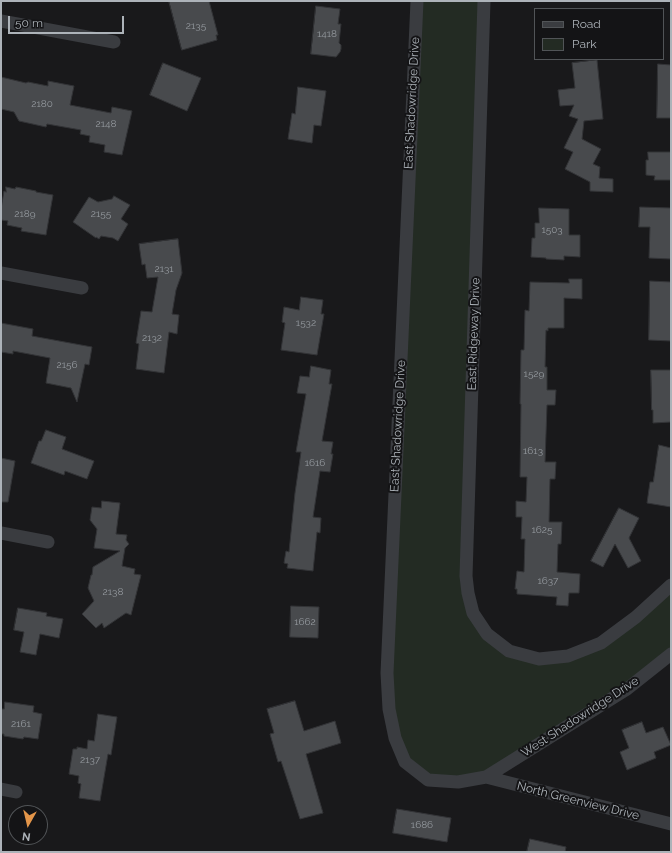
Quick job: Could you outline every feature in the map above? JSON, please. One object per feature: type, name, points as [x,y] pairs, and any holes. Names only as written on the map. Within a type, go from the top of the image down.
[{"type":"street","name":"East Shadowridge Drive","points":[[417,1],[387,665],[389,709],[395,738],[405,762],[428,780],[458,782],[486,777]]},
{"type":"street","name":"East Ridgeway Drive","points":[[484,1],[466,576],[473,613],[487,634],[509,651],[539,659],[568,656],[601,643],[636,617],[671,585]]},
{"type":"street","points":[[1,21],[114,42]]},
{"type":"street","points":[[1,273],[82,288]]},
{"type":"street","points":[[1,533],[48,542]]},
{"type":"street","name":"West Shadowridge Drive","points":[[486,777],[627,689],[671,654]]},
{"type":"street","name":"North Greenview Drive","points":[[486,777],[671,824]]},
{"type":"street","points":[[1,789],[16,792]]},
{"type":"green space","points":[[417,1],[484,1],[466,576],[487,634],[539,659],[601,643],[671,585],[671,654],[486,777],[428,780],[405,762],[389,709]]},
{"type":"building","points":[[169,1],[209,1],[218,35],[216,35],[217,40],[182,50]]},
{"type":"building","points":[[316,6],[340,9],[338,24],[341,24],[339,43],[341,45],[341,49],[336,57],[311,54]]},
{"type":"building","points":[[597,60],[603,119],[584,121],[582,139],[601,149],[593,164],[600,167],[599,178],[613,179],[613,192],[590,191],[590,182],[565,169],[573,152],[564,148],[578,119],[569,116],[574,105],[560,106],[558,90],[575,88],[572,63]]},
{"type":"building","points":[[163,63],[201,78],[187,111],[150,95]]},
{"type":"building","points":[[658,64],[671,65],[671,118],[657,118]]},
{"type":"building","points":[[1,77],[48,86],[48,81],[74,86],[70,105],[111,113],[112,107],[132,111],[122,155],[104,152],[105,145],[89,142],[90,136],[80,134],[81,130],[47,124],[46,127],[19,121],[14,112],[1,109]]},
{"type":"building","points":[[298,87],[326,91],[321,126],[314,125],[312,143],[288,139],[292,113],[295,114]]},
{"type":"building","points":[[648,152],[671,152],[671,180],[654,180],[655,176],[646,175],[646,160],[648,160]]},
{"type":"building","points":[[6,187],[15,189],[16,187],[53,195],[46,235],[21,231],[22,228],[7,225],[8,221],[1,220],[1,209]]},
{"type":"building","points":[[114,196],[130,205],[121,219],[128,224],[118,241],[113,238],[101,236],[99,239],[96,238],[73,222],[89,197],[98,202],[112,199]]},
{"type":"building","points":[[640,207],[671,208],[671,259],[649,258],[650,227],[639,227]]},
{"type":"building","points":[[539,208],[569,209],[569,235],[580,235],[580,257],[564,256],[564,260],[531,257],[532,238],[535,238],[535,223],[539,223]]},
{"type":"building","points":[[178,239],[182,273],[176,290],[172,314],[179,315],[177,334],[169,332],[164,373],[136,369],[139,344],[136,343],[141,311],[152,312],[158,277],[147,278],[145,264],[142,265],[139,244]]},
{"type":"building","points":[[569,279],[582,279],[582,299],[564,298],[564,328],[548,328],[548,331],[546,330],[545,367],[547,367],[547,390],[556,390],[555,405],[547,405],[545,462],[556,462],[555,479],[550,479],[549,522],[562,522],[561,544],[558,544],[557,572],[580,574],[579,593],[569,593],[568,606],[556,605],[557,597],[517,594],[517,589],[515,589],[517,571],[524,572],[525,539],[521,539],[522,517],[516,517],[516,501],[526,502],[527,477],[520,477],[521,350],[524,350],[525,310],[529,311],[530,282],[569,283]]},
{"type":"building","points":[[650,281],[671,282],[671,341],[649,340]]},
{"type":"building","points":[[301,297],[323,300],[321,314],[324,314],[317,355],[281,350],[285,323],[282,322],[284,307],[299,310]]},
{"type":"building","points":[[1,323],[33,329],[32,336],[92,347],[89,365],[85,364],[77,402],[71,388],[46,383],[50,358],[13,351],[13,354],[1,352]]},
{"type":"building","points":[[311,366],[331,370],[329,384],[332,384],[322,441],[333,442],[330,472],[320,471],[313,517],[321,518],[320,533],[317,532],[313,571],[287,568],[288,564],[284,563],[286,551],[289,552],[301,452],[296,452],[306,394],[297,393],[300,376],[309,377]]},
{"type":"building","points":[[651,370],[671,370],[671,422],[653,423]]},
{"type":"building","points":[[46,430],[66,437],[62,449],[94,461],[87,479],[65,471],[64,475],[31,463],[39,441],[41,441]]},
{"type":"building","points":[[659,445],[671,448],[671,507],[647,503],[650,482],[653,482]]},
{"type":"building","points":[[1,458],[15,461],[8,502],[1,502]]},
{"type":"building","points":[[102,501],[120,503],[116,534],[127,535],[126,540],[129,544],[125,548],[122,566],[135,569],[134,574],[141,575],[131,615],[126,613],[104,628],[102,623],[96,628],[82,614],[94,601],[88,588],[93,567],[120,551],[94,548],[97,529],[90,520],[92,507],[101,508]]},
{"type":"building","points":[[619,508],[639,518],[629,538],[641,561],[628,568],[615,544],[603,567],[591,561]]},
{"type":"building","points":[[291,606],[319,607],[318,638],[290,637]]},
{"type":"building","points":[[18,608],[47,613],[46,616],[63,619],[59,638],[40,634],[36,655],[20,652],[24,632],[14,630]]},
{"type":"building","points":[[295,701],[304,731],[335,721],[341,743],[306,754],[323,813],[300,819],[281,761],[278,762],[270,734],[274,733],[267,709]]},
{"type":"building","points":[[5,702],[34,706],[33,712],[42,714],[38,739],[24,737],[23,739],[4,736],[4,734],[1,734],[1,709],[4,709]]},
{"type":"building","points":[[98,714],[117,717],[111,755],[108,754],[100,801],[79,798],[81,784],[78,783],[79,776],[69,774],[73,749],[77,749],[77,747],[87,749],[88,740],[94,741]]},
{"type":"building","points":[[642,722],[646,733],[663,727],[671,745],[654,752],[656,758],[627,770],[620,752],[629,748],[622,730]]},
{"type":"building","points":[[397,809],[451,818],[447,842],[393,833]]},
{"type":"building","points":[[530,839],[566,847],[565,852],[527,852]]}]
